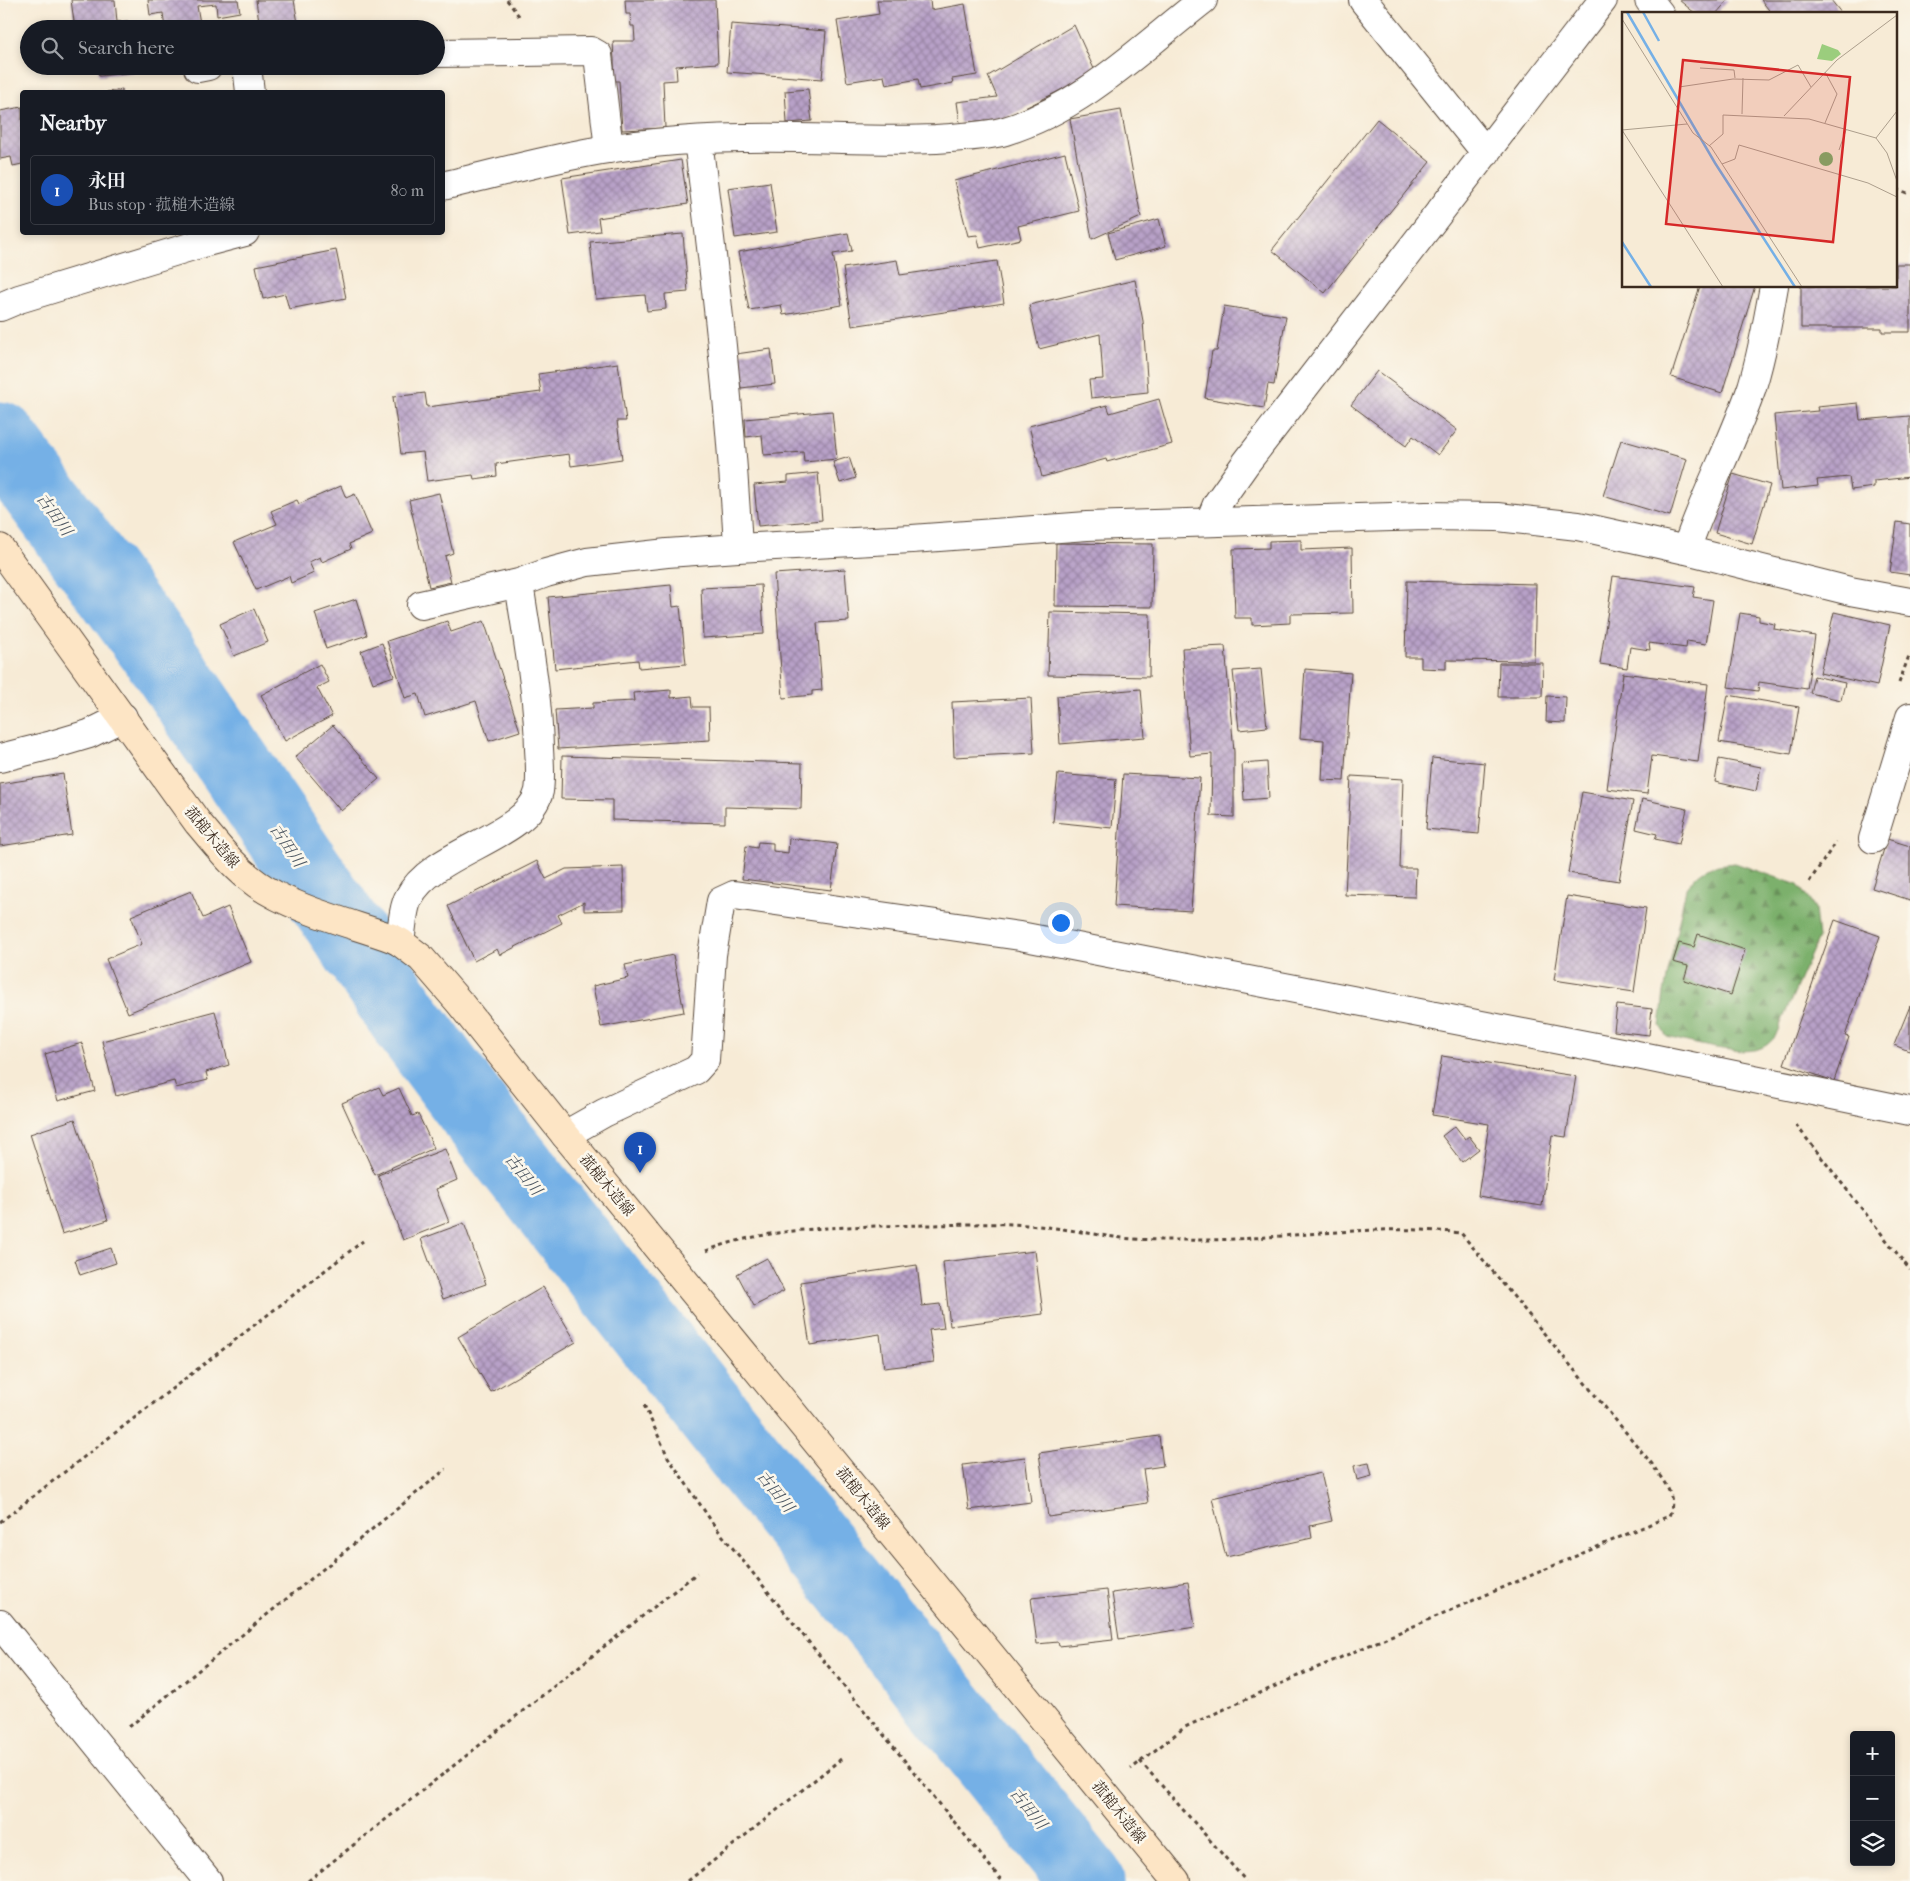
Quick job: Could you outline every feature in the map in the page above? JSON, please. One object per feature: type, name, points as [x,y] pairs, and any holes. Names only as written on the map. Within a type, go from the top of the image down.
[{"type":"main road","name":"菰槌木造線","points":[[0,548],[198,823],[232,863],[257,884],[284,900],[396,940],[420,958],[459,1002],[565,1135],[1176,1881]]},
{"type":"street","points":[[445,185],[561,158],[654,143],[792,137],[904,140],[959,137],[1003,131],[1066,105],[1099,84],[1203,0]]},
{"type":"street","points":[[1363,0],[1486,152]]},
{"type":"street","points":[[1210,521],[1217,504],[1246,463],[1603,0]]},
{"type":"street","points":[[1648,0],[1658,12]]},
{"type":"street","points":[[445,53],[591,51],[598,55],[608,149]]},
{"type":"street","points":[[248,75],[250,90]]},
{"type":"street","points":[[698,140],[714,267],[731,431],[738,548]]},
{"type":"street","points":[[0,307],[202,243],[233,235]]},
{"type":"street","points":[[1686,550],[1697,518],[1752,387],[1763,346],[1774,288]]},
{"type":"street","points":[[421,605],[519,583],[546,573],[587,562],[667,553],[912,539],[1087,526],[1426,516],[1498,517],[1578,526],[1686,550],[1850,591],[1910,602]]},
{"type":"street","points":[[396,940],[408,897],[425,877],[458,854],[507,828],[522,817],[529,811],[538,792],[540,771],[538,721],[519,583]]},
{"type":"street","points":[[0,758],[89,734],[123,717]]},
{"type":"street","points":[[1873,839],[1910,717]]},
{"type":"street","points":[[565,1135],[604,1113],[696,1070],[705,1060],[712,955],[721,902],[734,894],[1020,936],[1910,1111]]},
{"type":"street","points":[[0,1624],[208,1881]]},
{"type":"path","points":[[1784,1085],[1791,1119],[1910,1270]]},
{"type":"path","points":[[674,1266],[694,1255],[723,1244],[752,1237],[824,1229],[927,1225],[1026,1225],[1115,1237],[1181,1240],[1372,1230],[1437,1230],[1461,1234],[1652,1464],[1671,1495],[1673,1506],[1669,1516],[1309,1671],[1185,1727],[1102,1791]]},
{"type":"path","points":[[0,1522],[363,1241]]},
{"type":"path","points":[[644,1405],[668,1457],[714,1525],[1002,1881]]},
{"type":"path","points":[[102,1750],[446,1469]]},
{"type":"path","points":[[308,1881],[696,1572]]},
{"type":"path","points":[[688,1881],[841,1759]]},
{"type":"path","points":[[1140,1761],[1246,1881]]},
{"type":"green space","points":[[1735,863],[1798,885],[1815,908],[1818,938],[1775,1037],[1763,1047],[1743,1051],[1716,1048],[1667,1037],[1660,1026],[1664,992],[1686,888],[1697,875],[1707,868]]},
{"type":"building","points":[[71,0],[115,0],[117,20],[74,20]]},
{"type":"building","points":[[148,0],[238,0],[240,12],[217,16],[216,4],[197,6],[199,20],[164,20],[163,13],[150,15]]},
{"type":"building","points":[[256,0],[294,0],[297,20],[259,20]]},
{"type":"building","points":[[625,0],[715,0],[718,63],[676,66],[677,80],[663,81],[665,128],[622,130],[619,81],[615,81],[613,41],[635,41],[634,26],[631,26],[630,14],[626,14]]},
{"type":"building","points":[[877,0],[930,0],[931,10],[965,4],[977,75],[952,79],[953,83],[920,89],[918,79],[886,85],[884,76],[847,82],[837,21],[879,14]]},
{"type":"building","points":[[1679,0],[1728,0],[1718,12],[1694,12]]},
{"type":"building","points":[[1761,0],[1831,0],[1840,12],[1770,12]]},
{"type":"building","points":[[731,24],[826,31],[822,79],[727,72]]},
{"type":"building","points":[[1074,25],[1094,69],[1073,84],[1005,118],[960,123],[957,102],[997,97],[988,76]]},
{"type":"building","points":[[808,89],[812,121],[787,123],[785,91]]},
{"type":"building","points":[[20,107],[20,164],[13,166],[11,157],[0,159],[0,111]]},
{"type":"building","points":[[1121,110],[1141,217],[1092,239],[1070,119]]},
{"type":"building","points":[[1377,119],[1430,162],[1325,293],[1272,250]]},
{"type":"building","points":[[1065,153],[1079,211],[1018,226],[1021,239],[980,248],[977,235],[968,236],[954,181]]},
{"type":"building","points":[[681,160],[688,204],[598,218],[600,231],[570,235],[562,178]]},
{"type":"building","points":[[770,182],[777,232],[735,238],[728,188]]},
{"type":"building","points":[[1159,219],[1166,246],[1115,260],[1108,233]]},
{"type":"building","points":[[848,233],[852,251],[833,254],[842,305],[783,315],[781,305],[749,310],[738,252]]},
{"type":"building","points":[[683,234],[688,292],[665,294],[666,309],[647,311],[645,295],[596,299],[590,242]]},
{"type":"building","points":[[336,250],[346,298],[289,309],[285,294],[263,299],[256,266]]},
{"type":"building","points":[[897,260],[900,275],[997,261],[1004,303],[852,326],[843,268]]},
{"type":"building","points":[[1898,264],[1910,264],[1910,332],[1882,332],[1882,328],[1801,328],[1801,288],[1898,288]]},
{"type":"building","points":[[1135,280],[1143,321],[1148,392],[1091,398],[1089,380],[1103,379],[1100,334],[1039,349],[1029,305]]},
{"type":"building","points":[[1699,288],[1754,288],[1722,393],[1671,377]]},
{"type":"building","points":[[1224,306],[1286,316],[1274,385],[1268,384],[1264,408],[1205,398],[1212,351],[1217,351]]},
{"type":"building","points":[[771,349],[775,384],[741,388],[736,354]]},
{"type":"building","points":[[618,363],[626,421],[617,421],[622,459],[571,466],[569,454],[496,464],[497,476],[474,479],[473,475],[427,481],[423,452],[401,454],[393,397],[425,393],[427,407],[541,392],[538,374]]},
{"type":"building","points":[[1377,371],[1457,430],[1438,455],[1413,436],[1406,446],[1351,405]]},
{"type":"building","points":[[1159,399],[1172,444],[1107,462],[1106,459],[1042,477],[1029,426],[1107,405],[1110,413]]},
{"type":"building","points":[[1858,403],[1860,420],[1910,416],[1910,477],[1874,481],[1874,487],[1851,490],[1849,477],[1817,480],[1818,486],[1781,490],[1774,415],[1818,411],[1817,407]]},
{"type":"building","points":[[832,411],[837,459],[804,462],[803,452],[764,455],[762,435],[746,437],[745,419]]},
{"type":"building","points":[[1621,440],[1687,459],[1670,516],[1603,496]]},
{"type":"building","points":[[849,457],[856,478],[840,483],[833,462]]},
{"type":"building","points":[[818,473],[822,520],[758,526],[754,485],[788,482],[788,476]]},
{"type":"building","points":[[1733,474],[1770,485],[1752,544],[1715,533]]},
{"type":"building","points":[[341,486],[346,498],[355,494],[372,534],[349,544],[351,549],[322,562],[320,557],[309,562],[314,573],[291,583],[289,576],[256,590],[234,542],[277,524],[271,511],[297,500],[299,504]]},
{"type":"building","points":[[439,493],[453,553],[445,556],[451,582],[429,587],[409,500]]},
{"type":"building","points":[[1897,522],[1910,524],[1910,575],[1890,572]]},
{"type":"building","points":[[1301,540],[1301,550],[1352,548],[1353,613],[1290,614],[1290,623],[1252,625],[1252,618],[1235,618],[1233,549],[1269,548],[1269,541]]},
{"type":"building","points":[[1056,543],[1153,544],[1152,607],[1055,606]]},
{"type":"building","points":[[845,569],[849,621],[817,623],[822,690],[812,691],[812,695],[783,698],[774,574]]},
{"type":"building","points":[[1613,576],[1695,587],[1693,597],[1713,600],[1706,644],[1687,641],[1686,648],[1649,643],[1650,650],[1630,647],[1627,668],[1600,664]]},
{"type":"building","points":[[1407,581],[1536,584],[1534,661],[1446,660],[1446,669],[1421,668],[1421,657],[1405,657]]},
{"type":"building","points":[[671,585],[673,607],[680,606],[686,664],[639,668],[638,660],[555,669],[548,597]]},
{"type":"building","points":[[761,585],[764,634],[703,638],[701,588]]},
{"type":"building","points":[[356,599],[367,635],[326,649],[315,613]]},
{"type":"building","points":[[254,609],[268,642],[234,656],[220,624]]},
{"type":"building","points":[[1050,612],[1150,614],[1149,677],[1048,675]]},
{"type":"building","points":[[1834,612],[1890,625],[1877,686],[1820,673]]},
{"type":"building","points":[[1740,613],[1759,616],[1759,621],[1775,624],[1774,629],[1815,636],[1807,689],[1759,682],[1758,691],[1728,687]]},
{"type":"building","points":[[447,621],[451,632],[484,621],[520,731],[489,741],[476,701],[425,717],[418,694],[405,698],[387,641]]},
{"type":"building","points":[[382,643],[394,676],[373,683],[361,651]]},
{"type":"building","points":[[1225,646],[1234,752],[1234,817],[1211,816],[1212,754],[1190,756],[1182,648]]},
{"type":"building","points":[[1499,663],[1543,663],[1542,697],[1498,697]]},
{"type":"building","points":[[320,664],[329,682],[317,688],[332,716],[285,741],[261,695]]},
{"type":"building","points":[[1261,669],[1267,727],[1239,730],[1233,671]]},
{"type":"building","points":[[1305,669],[1351,673],[1344,781],[1322,780],[1324,740],[1300,738]]},
{"type":"building","points":[[1623,673],[1708,684],[1698,762],[1652,756],[1647,794],[1607,789]]},
{"type":"building","points":[[1814,676],[1845,683],[1841,700],[1810,693]]},
{"type":"building","points":[[1141,689],[1145,737],[1060,744],[1057,696]]},
{"type":"building","points":[[671,690],[671,698],[692,696],[693,707],[709,707],[710,740],[558,749],[555,710],[593,708],[593,703],[634,701],[633,693]]},
{"type":"building","points":[[1728,695],[1799,707],[1791,754],[1719,742]]},
{"type":"building","points":[[1547,696],[1566,697],[1565,723],[1546,722]]},
{"type":"building","points":[[1031,698],[1034,753],[954,757],[952,702]]},
{"type":"building","points":[[333,725],[379,779],[341,811],[295,757]]},
{"type":"building","points":[[562,756],[802,763],[801,809],[725,807],[725,823],[612,820],[612,800],[561,799]]},
{"type":"building","points":[[1432,758],[1485,763],[1479,834],[1426,829]]},
{"type":"building","points":[[1719,759],[1761,767],[1756,791],[1715,782]]},
{"type":"building","points":[[1267,762],[1269,798],[1244,800],[1242,764]]},
{"type":"building","points":[[63,774],[72,835],[0,846],[0,784]]},
{"type":"building","points":[[1058,774],[1116,779],[1112,828],[1053,822]]},
{"type":"building","points":[[1123,774],[1200,778],[1191,911],[1114,906]]},
{"type":"building","points":[[1351,776],[1403,779],[1400,868],[1416,868],[1415,897],[1345,895]]},
{"type":"building","points":[[1582,792],[1633,801],[1619,881],[1568,873]]},
{"type":"building","points":[[1642,799],[1687,809],[1679,844],[1655,839],[1657,834],[1636,829]]},
{"type":"building","points":[[789,838],[837,844],[831,890],[742,879],[746,846],[757,848],[758,842],[773,843],[773,851],[788,853]]},
{"type":"building","points":[[1887,839],[1910,846],[1910,900],[1872,888]]},
{"type":"building","points":[[537,861],[546,879],[566,869],[623,867],[624,910],[584,911],[584,902],[558,915],[562,923],[500,955],[497,949],[474,961],[448,906]]},
{"type":"building","points":[[191,891],[203,918],[228,907],[251,962],[128,1013],[106,959],[142,944],[131,916]]},
{"type":"building","points":[[1567,896],[1646,908],[1634,992],[1554,980]]},
{"type":"building","points":[[1835,920],[1880,936],[1845,1036],[1849,1037],[1834,1081],[1784,1064]]},
{"type":"building","points":[[1698,934],[1745,950],[1731,995],[1684,980],[1688,966],[1673,962],[1679,943],[1694,947]]},
{"type":"building","points":[[673,955],[684,1012],[601,1027],[593,986],[628,978],[625,965]]},
{"type":"building","points":[[1617,1005],[1652,1009],[1649,1035],[1614,1031]]},
{"type":"building","points":[[1910,1006],[1910,1049],[1909,1051],[1894,1045]]},
{"type":"building","points":[[215,1011],[229,1065],[206,1072],[208,1080],[176,1088],[174,1081],[116,1096],[102,1041]]},
{"type":"building","points":[[82,1043],[95,1091],[58,1101],[45,1054]]},
{"type":"building","points":[[1442,1056],[1576,1076],[1566,1137],[1552,1135],[1542,1206],[1478,1196],[1489,1124],[1432,1115]]},
{"type":"building","points":[[379,1087],[383,1095],[399,1088],[412,1116],[418,1114],[434,1148],[375,1175],[342,1103]]},
{"type":"building","points":[[75,1119],[108,1220],[62,1234],[30,1134]]},
{"type":"building","points":[[1455,1126],[1465,1139],[1469,1136],[1479,1149],[1462,1162],[1442,1136]]},
{"type":"building","points":[[445,1149],[457,1180],[436,1189],[449,1222],[403,1240],[378,1175]]},
{"type":"building","points":[[464,1223],[486,1284],[443,1299],[421,1239]]},
{"type":"building","points":[[111,1248],[116,1263],[80,1275],[75,1260]]},
{"type":"building","points":[[1035,1251],[1043,1314],[950,1326],[943,1262]]},
{"type":"building","points":[[767,1258],[784,1291],[754,1306],[737,1274]]},
{"type":"building","points":[[917,1265],[922,1306],[940,1304],[944,1328],[929,1330],[934,1362],[884,1368],[880,1334],[810,1345],[800,1282]]},
{"type":"building","points":[[543,1287],[576,1342],[491,1392],[458,1337]]},
{"type":"building","points":[[1159,1436],[1163,1466],[1143,1469],[1148,1503],[1048,1517],[1039,1453]]},
{"type":"building","points":[[1025,1457],[1031,1502],[969,1510],[963,1465]]},
{"type":"building","points":[[1369,1463],[1372,1476],[1357,1480],[1354,1466]]},
{"type":"building","points":[[1321,1473],[1332,1521],[1310,1526],[1312,1538],[1226,1557],[1212,1498]]},
{"type":"building","points":[[1188,1582],[1195,1627],[1119,1639],[1112,1593]]},
{"type":"building","points":[[1107,1590],[1113,1640],[1059,1646],[1058,1642],[1037,1644],[1031,1598]]},
{"type":"waterway","name":"古田川","points":[[0,439],[167,665],[408,1022],[490,1132],[743,1453],[1087,1881]]},
{"type":"place","name":"永田","points":[[640,1173]]}]
